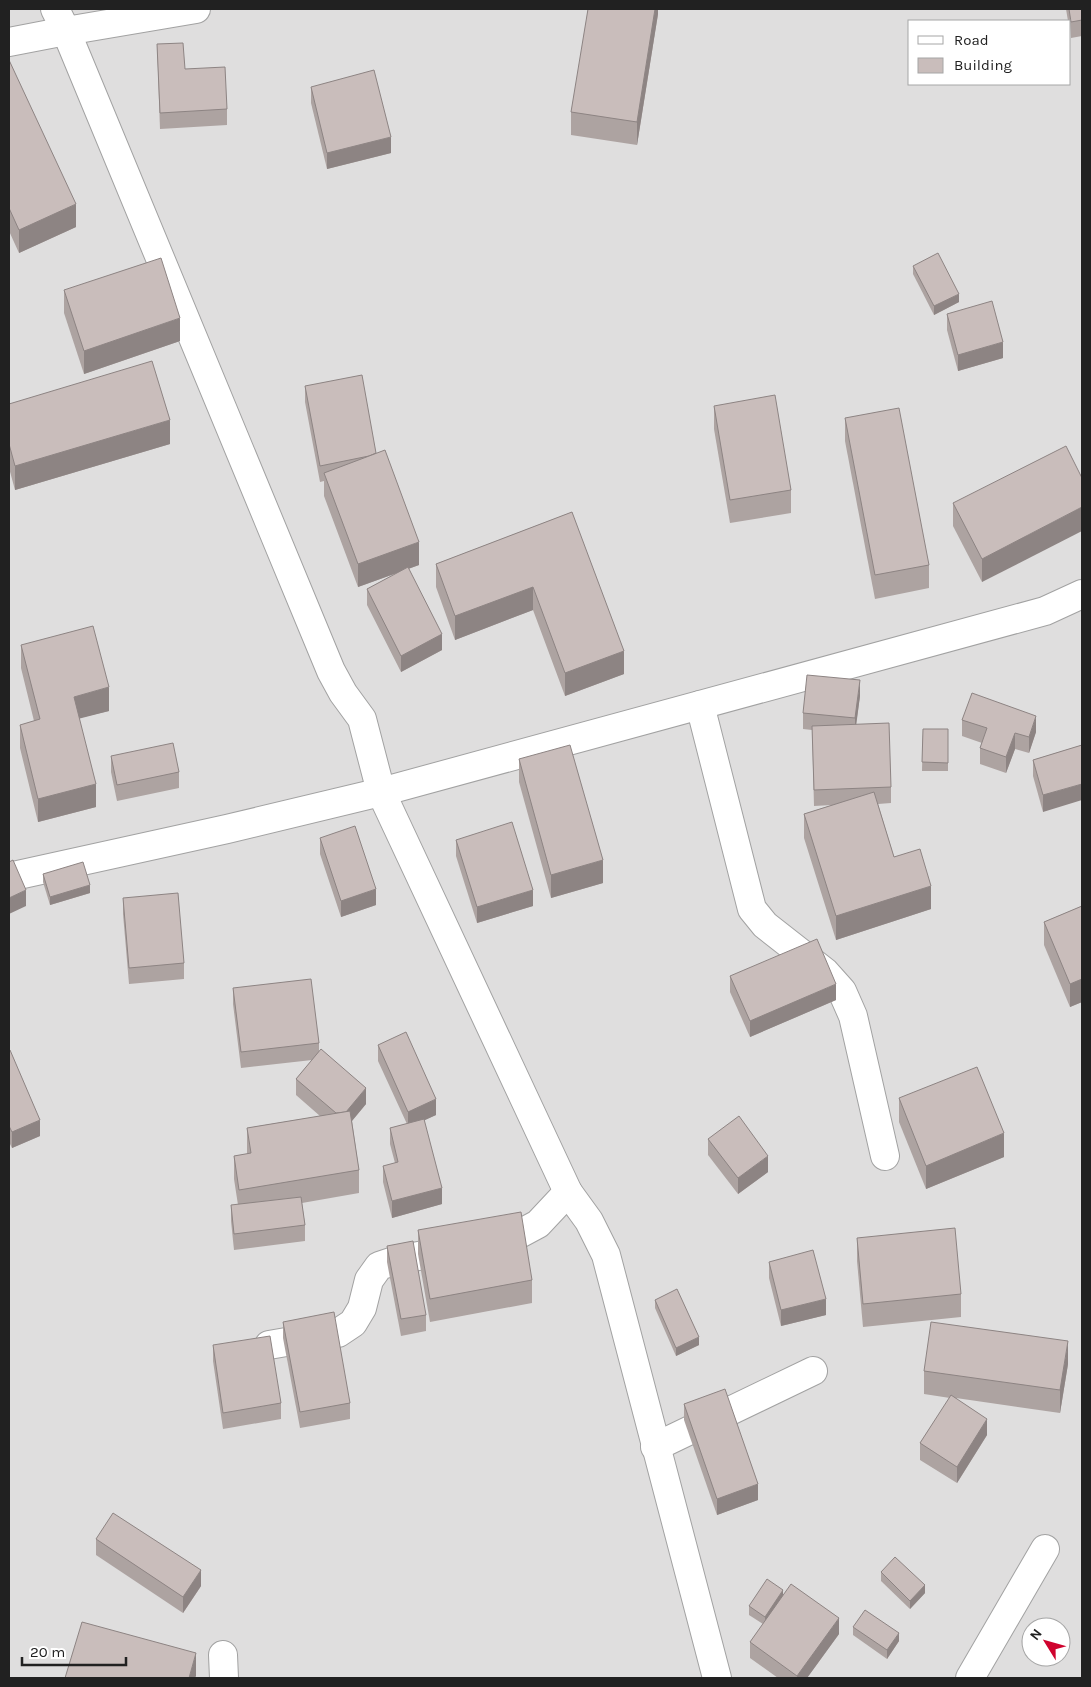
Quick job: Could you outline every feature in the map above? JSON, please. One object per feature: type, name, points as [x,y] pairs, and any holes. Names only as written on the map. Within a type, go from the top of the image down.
[{"type":"street","points":[[9,42],[60,20],[196,9]]},
{"type":"street","points":[[60,20],[331,671],[343,693],[362,719],[381,792],[568,1192],[589,1221],[606,1255],[717,1678]]},
{"type":"street","points":[[9,877],[227,829],[381,792],[1045,611],[1082,594]]},
{"type":"street","points":[[700,705],[752,909],[765,925],[825,972],[842,991],[853,1016],[885,1156]]},
{"type":"street","points":[[269,1345],[338,1333],[353,1323],[362,1308],[369,1280],[379,1266],[398,1260],[510,1239],[538,1224],[568,1192]]},
{"type":"street","points":[[655,1447],[812,1371]]},
{"type":"street","points":[[970,1678],[1045,1549]]},
{"type":"shaded area","points":[[9,9],[1082,9],[1082,1678],[9,1678]]},
{"type":"building","points":[[588,9],[655,9],[637,122],[571,112]]},
{"type":"building","points":[[1069,9],[1082,9],[1082,20],[1071,22]]},
{"type":"building","points":[[183,43],[185,69],[225,67],[227,109],[160,113],[157,44]]},
{"type":"building","points":[[9,60],[76,204],[19,230],[9,208]]},
{"type":"building","points":[[374,70],[391,137],[327,153],[311,87]]},
{"type":"building","points":[[938,253],[959,294],[934,306],[913,266]]},
{"type":"building","points":[[161,258],[180,318],[84,351],[64,290]]},
{"type":"building","points":[[992,301],[1003,342],[958,355],[947,314]]},
{"type":"building","points":[[152,361],[170,420],[15,466],[9,444],[9,404]]},
{"type":"building","points":[[362,375],[376,453],[320,466],[305,386]]},
{"type":"building","points":[[775,395],[791,490],[730,500],[714,406]]},
{"type":"building","points":[[899,408],[929,565],[875,575],[845,418]]},
{"type":"building","points":[[1066,446],[1082,478],[1082,507],[982,559],[953,503]]},
{"type":"building","points":[[385,450],[419,542],[358,564],[324,473]]},
{"type":"building","points":[[572,512],[624,651],[565,673],[533,587],[455,616],[436,564]]},
{"type":"building","points":[[408,567],[442,634],[401,656],[367,589]]},
{"type":"building","points":[[93,626],[109,687],[74,697],[96,784],[38,799],[20,725],[40,719],[21,645]]},
{"type":"building","points":[[807,675],[860,680],[855,718],[803,713]]},
{"type":"building","points":[[972,693],[1036,716],[1029,737],[1015,733],[1006,757],[980,748],[987,728],[962,720]]},
{"type":"building","points":[[889,723],[891,787],[814,790],[812,726]]},
{"type":"building","points":[[923,729],[948,729],[948,763],[922,762]]},
{"type":"building","points":[[173,743],[179,772],[117,785],[111,756]]},
{"type":"building","points":[[570,745],[603,860],[551,875],[519,759]]},
{"type":"building","points":[[1082,745],[1082,784],[1043,795],[1033,760]]},
{"type":"building","points":[[874,792],[894,857],[920,849],[931,886],[836,916],[804,814]]},
{"type":"building","points":[[512,822],[533,890],[477,907],[456,840]]},
{"type":"building","points":[[355,826],[376,889],[341,901],[320,838]]},
{"type":"building","points":[[13,860],[26,890],[9,898],[9,862]]},
{"type":"building","points":[[83,862],[90,885],[50,897],[43,874]]},
{"type":"building","points":[[178,893],[184,963],[129,968],[123,898]]},
{"type":"building","points":[[1082,906],[1082,979],[1070,984],[1044,922]]},
{"type":"building","points":[[817,939],[836,984],[750,1021],[730,976]]},
{"type":"building","points":[[311,979],[319,1043],[241,1052],[233,988]]},
{"type":"building","points":[[406,1032],[436,1099],[408,1112],[378,1045]]},
{"type":"building","points":[[321,1049],[366,1088],[346,1112],[336,1113],[296,1079]]},
{"type":"building","points":[[10,1050],[40,1120],[12,1132],[9,1126]]},
{"type":"building","points":[[977,1067],[1004,1133],[926,1166],[899,1098]]},
{"type":"building","points":[[350,1111],[359,1170],[239,1190],[234,1156],[251,1153],[247,1128]]},
{"type":"building","points":[[739,1116],[768,1156],[738,1178],[708,1139]]},
{"type":"building","points":[[424,1119],[442,1188],[392,1201],[383,1166],[398,1162],[390,1128]]},
{"type":"building","points":[[301,1197],[305,1225],[234,1234],[231,1205]]},
{"type":"building","points":[[521,1212],[532,1280],[430,1299],[418,1230]]},
{"type":"building","points":[[955,1228],[961,1294],[863,1304],[857,1238]]},
{"type":"building","points":[[413,1241],[426,1315],[401,1319],[387,1246]]},
{"type":"building","points":[[813,1250],[826,1299],[781,1310],[769,1262]]},
{"type":"building","points":[[677,1289],[699,1337],[676,1348],[655,1300]]},
{"type":"building","points":[[334,1312],[350,1403],[300,1412],[283,1322]]},
{"type":"building","points":[[931,1322],[1068,1341],[1060,1390],[924,1371]]},
{"type":"building","points":[[270,1336],[281,1403],[223,1413],[213,1345]]},
{"type":"building","points":[[725,1389],[758,1484],[717,1499],[684,1404]]},
{"type":"building","points":[[951,1395],[987,1419],[957,1467],[920,1443]]},
{"type":"building","points":[[113,1513],[201,1570],[183,1597],[96,1539]]},
{"type":"building","points":[[895,1557],[925,1585],[910,1601],[881,1572]]},
{"type":"building","points":[[767,1579],[783,1590],[765,1617],[749,1606]]},
{"type":"building","points":[[791,1584],[839,1618],[797,1676],[750,1642]]},
{"type":"building","points":[[865,1610],[899,1633],[887,1650],[853,1627]]},
{"type":"building","points":[[82,1622],[196,1653],[189,1678],[65,1678]]}]
